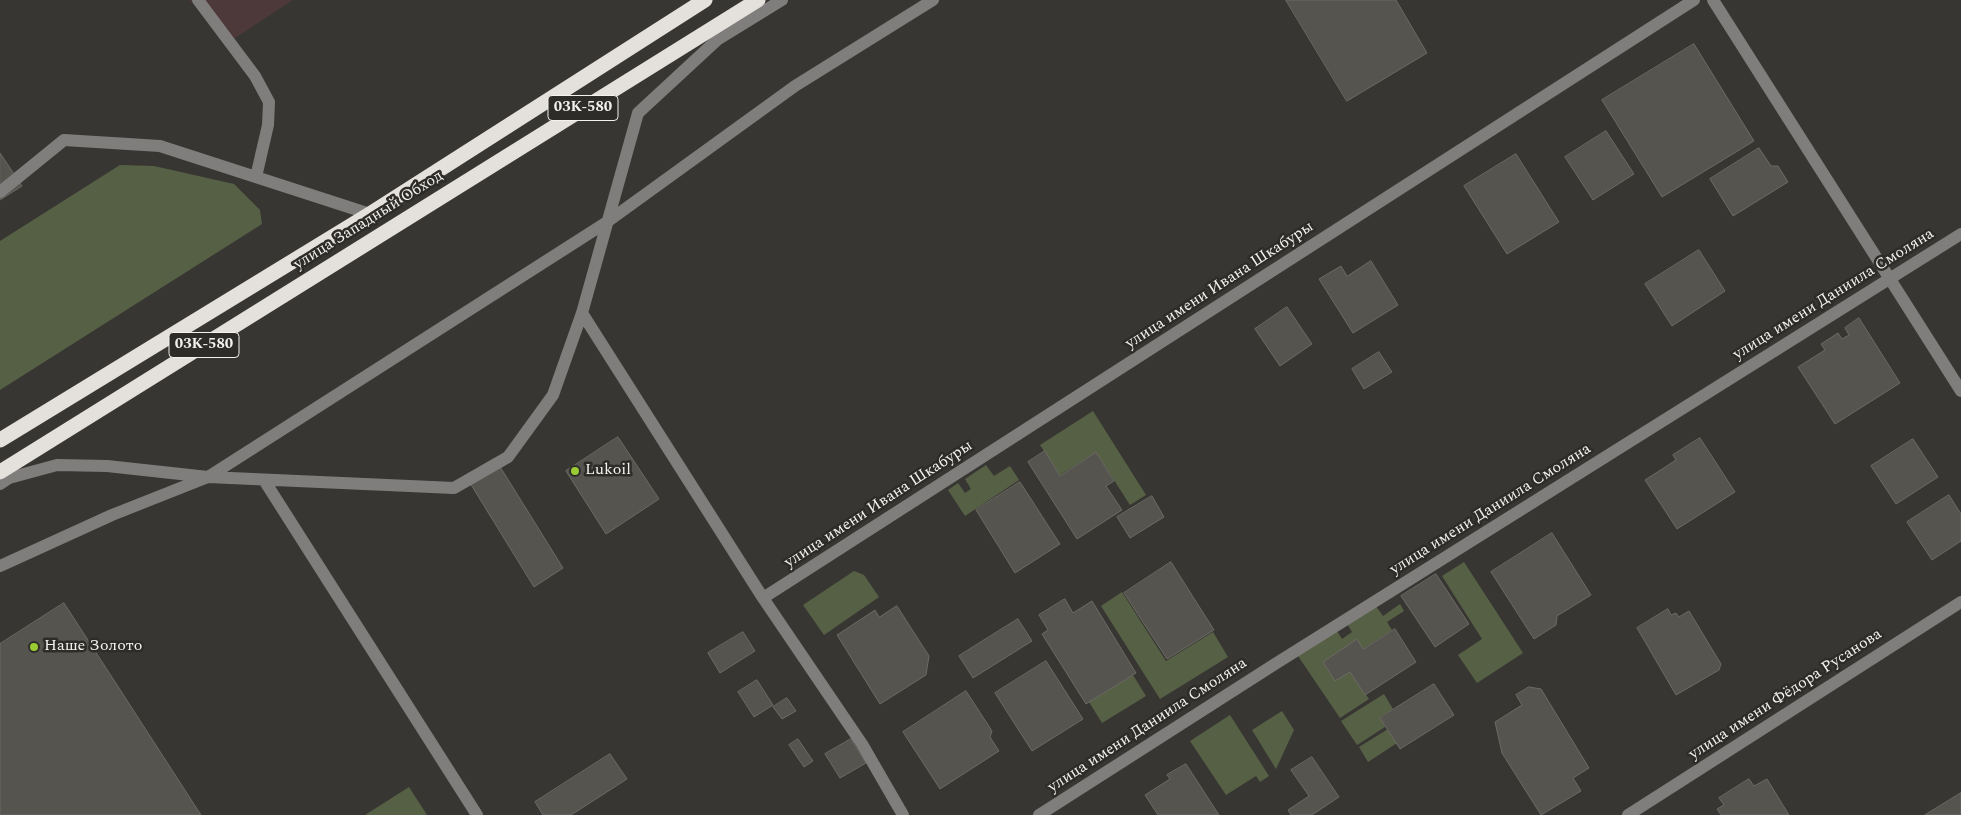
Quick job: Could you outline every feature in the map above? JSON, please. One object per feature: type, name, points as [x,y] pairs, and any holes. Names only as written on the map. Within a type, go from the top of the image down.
[{"type":"highway","name":"улица Западный Обход","points":[[0,440],[370,214],[705,0]]},
{"type":"highway","name":"улица Западный Обход","points":[[0,472],[758,0]]},
{"type":"street","points":[[198,0],[255,76],[269,102],[268,124],[256,176]]},
{"type":"street","points":[[0,484],[9,478],[57,465],[107,466],[208,477],[454,488],[508,457],[553,395],[582,312],[638,113],[717,40],[782,0]]},
{"type":"street","points":[[0,566],[112,515],[208,477],[607,222],[795,86],[933,0]]},
{"type":"street","name":"улица имени Ивана Шкабуры","points":[[763,598],[1694,0]]},
{"type":"street","points":[[1713,0],[1961,391]]},
{"type":"street","points":[[0,192],[64,140],[160,146],[370,214]]},
{"type":"street","name":"улица имени Даниила Смоляна","points":[[1039,815],[1275,664],[1961,234]]},
{"type":"street","points":[[582,312],[763,598],[862,744],[903,815]]},
{"type":"street","points":[[264,480],[477,815]]},
{"type":"street","name":"улица имени Фёдора Русанова","points":[[1628,815],[1961,602]]},
{"type":"shaded area","points":[[189,0],[293,0],[232,40]]},
{"type":"green space","points":[[120,165],[154,166],[234,184],[260,210],[262,224],[0,390],[0,241]]},
{"type":"green space","points":[[1093,411],[1146,495],[1130,505],[1096,452],[1060,475],[1040,445]]},
{"type":"green space","points":[[986,465],[994,476],[1010,466],[1019,480],[965,516],[948,490],[958,483],[965,493],[971,489],[965,479]]},
{"type":"green space","points":[[1464,562],[1523,653],[1477,683],[1458,655],[1482,639],[1442,576]]},
{"type":"green space","points":[[854,571],[864,575],[879,597],[824,635],[803,605]]},
{"type":"green space","points":[[1122,592],[1166,661],[1213,632],[1228,657],[1160,699],[1101,606]]},
{"type":"green space","points":[[1400,604],[1404,611],[1387,622],[1392,630],[1363,649],[1357,640],[1350,670],[1369,699],[1340,718],[1298,656],[1337,631],[1342,639],[1352,632],[1347,624],[1375,605],[1383,616]]},
{"type":"green space","points":[[1133,675],[1146,696],[1102,723],[1089,702]]},
{"type":"green space","points":[[1384,694],[1393,709],[1380,717],[1385,727],[1357,745],[1341,721]]},
{"type":"green space","points":[[1282,711],[1294,730],[1276,769],[1252,730]]},
{"type":"green space","points":[[1230,715],[1269,776],[1260,782],[1256,776],[1226,795],[1190,741]]},
{"type":"green space","points":[[1388,729],[1397,743],[1368,762],[1359,747]]},
{"type":"green space","points":[[409,787],[427,815],[365,815]]},
{"type":"building","points":[[1286,0],[1396,0],[1427,53],[1347,101]]},
{"type":"building","points":[[1694,44],[1754,141],[1662,197],[1602,100]]},
{"type":"building","points":[[1606,131],[1634,174],[1593,200],[1565,157]]},
{"type":"building","points":[[1759,148],[1771,166],[1778,166],[1788,182],[1733,216],[1710,179]]},
{"type":"building","points":[[0,153],[22,186],[0,200]]},
{"type":"building","points":[[1516,154],[1559,222],[1507,254],[1464,186]]},
{"type":"building","points":[[1699,250],[1725,291],[1672,326],[1645,284]]},
{"type":"building","points":[[1371,261],[1398,305],[1353,333],[1319,279],[1341,266],[1347,276]]},
{"type":"building","points":[[1287,307],[1312,344],[1280,366],[1255,329]]},
{"type":"building","points":[[1859,318],[1900,383],[1835,424],[1798,367],[1825,350],[1821,344],[1838,333],[1842,339],[1849,335],[1845,328]]},
{"type":"building","points":[[1379,352],[1392,372],[1364,389],[1352,369]]},
{"type":"building","points":[[618,437],[659,499],[606,534],[566,471]]},
{"type":"building","points":[[1700,438],[1735,492],[1677,529],[1645,480],[1676,460],[1673,455]]},
{"type":"building","points":[[1913,439],[1938,477],[1896,504],[1871,466]]},
{"type":"building","points":[[1045,451],[1060,476],[1096,452],[1114,481],[1106,486],[1122,510],[1077,539],[1028,462]]},
{"type":"building","points":[[499,465],[563,568],[534,587],[470,483]]},
{"type":"building","points":[[1020,482],[1060,544],[1015,573],[976,510]]},
{"type":"building","points":[[1949,495],[1961,514],[1961,541],[1932,560],[1907,522]]},
{"type":"building","points":[[1152,496],[1164,517],[1130,538],[1117,517]]},
{"type":"building","points":[[1552,533],[1591,595],[1557,616],[1556,625],[1534,639],[1491,572]]},
{"type":"building","points":[[1171,562],[1214,630],[1167,659],[1124,593]]},
{"type":"building","points":[[1436,574],[1469,624],[1435,647],[1401,596]]},
{"type":"building","points":[[1065,599],[1073,613],[1092,601],[1136,673],[1086,704],[1042,634],[1048,630],[1039,615]]},
{"type":"building","points":[[64,603],[201,815],[0,815],[0,644]]},
{"type":"building","points":[[897,606],[929,656],[926,675],[880,704],[837,635],[875,610],[879,617]]},
{"type":"building","points":[[1668,609],[1671,615],[1676,613],[1679,617],[1689,611],[1721,664],[1719,670],[1676,695],[1637,628]]},
{"type":"building","points":[[1018,619],[1032,641],[973,678],[959,656]]},
{"type":"building","points":[[1395,629],[1416,662],[1365,695],[1350,672],[1335,681],[1323,662],[1357,639],[1363,649]]},
{"type":"building","points":[[743,632],[755,651],[720,673],[708,653]]},
{"type":"building","points":[[1046,661],[1083,719],[1032,751],[995,693]]},
{"type":"building","points":[[757,680],[773,705],[754,717],[738,692]]},
{"type":"building","points":[[1434,684],[1454,715],[1400,749],[1380,718]]},
{"type":"building","points":[[1529,687],[1541,689],[1589,768],[1573,778],[1581,791],[1541,815],[1502,753],[1495,722],[1522,705],[1516,695]]},
{"type":"building","points":[[966,691],[992,731],[990,737],[999,751],[940,789],[903,732]]},
{"type":"building","points":[[787,698],[796,711],[782,719],[773,707]]},
{"type":"building","points":[[798,739],[813,761],[804,767],[789,745]]},
{"type":"building","points":[[851,739],[866,763],[840,778],[825,754]]},
{"type":"building","points":[[610,754],[627,779],[571,815],[543,815],[535,802]]},
{"type":"building","points":[[1312,757],[1339,797],[1312,815],[1291,815],[1288,810],[1309,796],[1291,770]]},
{"type":"building","points":[[1186,764],[1219,815],[1158,815],[1145,795],[1170,779],[1167,775]]},
{"type":"building","points":[[1749,779],[1754,786],[1767,779],[1789,815],[1721,815],[1717,809],[1724,805],[1719,798]]},
{"type":"building","points":[[1961,793],[1961,815],[1925,815]]},
{"type":"place","name":"Lukoil","points":[[575,471]]},
{"type":"place","name":"Наше Золото","points":[[34,647]]}]
